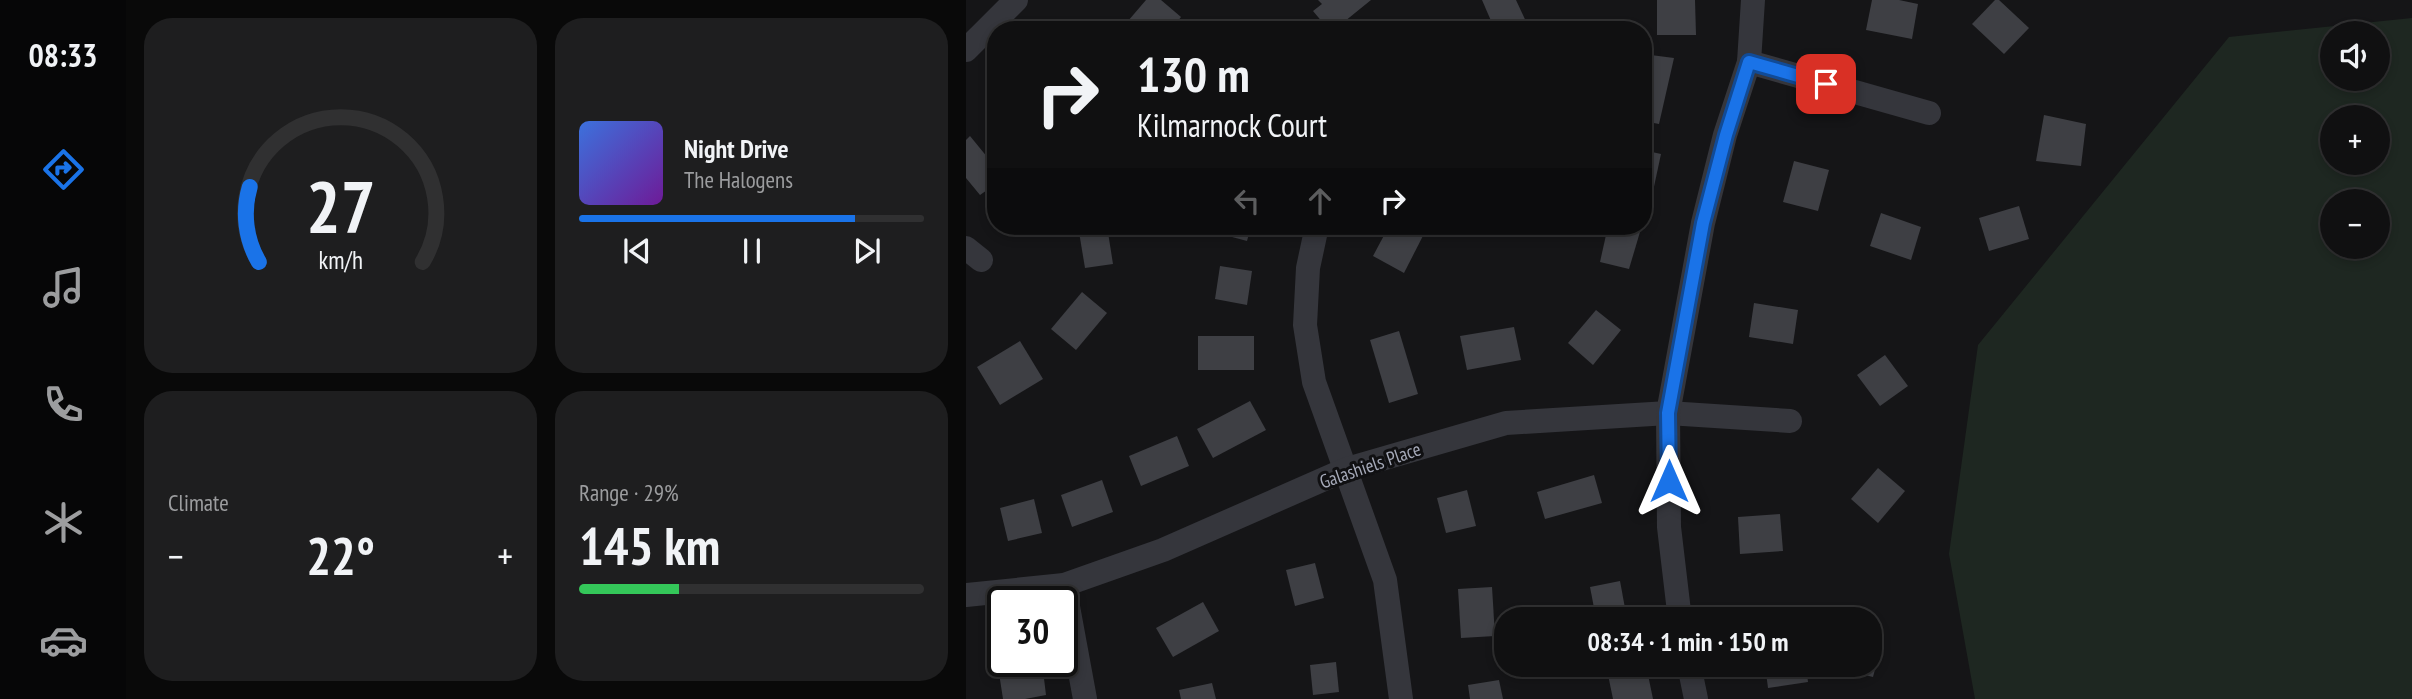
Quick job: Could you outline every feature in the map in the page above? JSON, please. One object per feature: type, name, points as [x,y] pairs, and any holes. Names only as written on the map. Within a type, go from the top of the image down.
[{"type":"street","points":[[995,21],[1016,0]]},
{"type":"street","points":[[1679,607],[1670,527],[1668,413],[1703,223],[1749,62],[1753,0]]},
{"type":"street","points":[[966,50],[987,29]]},
{"type":"street","points":[[1749,62],[1928,113]]},
{"type":"street","points":[[1315,235],[1308,268],[1305,325],[1314,382],[1385,580],[1401,699]]},
{"type":"street","name":"Galashiels Place","points":[[966,596],[1064,585],[1163,550],[1347,470],[1506,423],[1668,413],[1790,421]]},
{"type":"street","points":[[1064,585],[1085,699]]},
{"type":"street","points":[[1691,677],[1696,699]]},
{"type":"shaded area","points":[[2412,18],[2412,699],[1975,699],[1949,554],[1978,345],[2229,37],[2320,28],[2320,91],[2390,91],[2390,21],[2383,21]]},
{"type":"building","points":[[1146,0],[1161,0],[1181,17],[1178,21],[1128,21]]},
{"type":"building","points":[[1318,0],[1371,0],[1345,21],[1321,21],[1313,11],[1322,4]]},
{"type":"building","points":[[1482,0],[1516,0],[1526,21],[1491,21]]},
{"type":"building","points":[[1657,0],[1695,0],[1696,35],[1657,35]]},
{"type":"building","points":[[1872,0],[1899,0],[1918,4],[1912,39],[1866,30]]},
{"type":"building","points":[[1995,0],[1999,0],[2029,28],[2004,54],[1972,24]]},
{"type":"building","points":[[1652,55],[1674,58],[1659,124],[1652,123]]},
{"type":"building","points":[[2044,115],[2086,124],[2081,166],[2036,161]]},
{"type":"building","points":[[970,136],[987,157],[987,190],[980,195],[966,178],[966,140]]},
{"type":"building","points":[[1652,152],[1661,154],[1652,196]]},
{"type":"building","points":[[1794,161],[1829,170],[1818,211],[1783,202]]},
{"type":"building","points":[[2019,206],[2029,239],[1989,251],[1979,218]]},
{"type":"building","points":[[1881,213],[1921,227],[1911,260],[1870,246]]},
{"type":"building","points":[[1080,235],[1108,235],[1113,264],[1085,268]]},
{"type":"building","points":[[1225,235],[1249,235],[1247,241]]},
{"type":"building","points":[[1384,235],[1423,235],[1404,273],[1373,256]]},
{"type":"building","points":[[1606,235],[1639,235],[1629,269],[1600,262]]},
{"type":"building","points":[[1220,266],[1252,271],[1247,305],[1215,299]]},
{"type":"building","points":[[1082,292],[1107,313],[1076,350],[1051,329]]},
{"type":"building","points":[[1754,303],[1798,310],[1793,344],[1749,337]]},
{"type":"building","points":[[1596,310],[1621,330],[1593,365],[1568,343]]},
{"type":"building","points":[[1514,327],[1521,360],[1467,370],[1460,336]]},
{"type":"building","points":[[1399,331],[1418,394],[1389,403],[1370,340]]},
{"type":"building","points":[[1198,336],[1254,336],[1254,370],[1198,370]]},
{"type":"building","points":[[1020,341],[1043,379],[1000,405],[977,367]]},
{"type":"building","points":[[1885,355],[1908,386],[1880,406],[1857,375]]},
{"type":"building","points":[[1250,401],[1266,430],[1213,458],[1197,429]]},
{"type":"building","points":[[1177,436],[1189,466],[1141,486],[1129,456]]},
{"type":"building","points":[[1878,468],[1905,491],[1878,523],[1851,499]]},
{"type":"building","points":[[1594,475],[1602,503],[1545,519],[1537,492]]},
{"type":"building","points":[[1102,480],[1113,512],[1072,527],[1061,495]]},
{"type":"building","points":[[1467,490],[1476,526],[1446,533],[1437,498]]},
{"type":"building","points":[[1034,499],[1042,533],[1008,541],[1000,508]]},
{"type":"building","points":[[1780,514],[1783,551],[1740,554],[1738,517]]},
{"type":"building","points":[[1315,563],[1324,598],[1295,606],[1286,570]]},
{"type":"building","points":[[1620,581],[1625,607],[1594,607],[1590,587]]},
{"type":"building","points":[[1492,587],[1494,636],[1461,638],[1458,589]]},
{"type":"building","points":[[1203,602],[1219,631],[1173,657],[1156,628]]},
{"type":"building","points":[[1336,662],[1339,692],[1313,695],[1310,665]]},
{"type":"building","points":[[1000,677],[1044,677],[1046,695],[1003,699]]},
{"type":"building","points":[[1608,677],[1648,677],[1653,699],[1613,699]]},
{"type":"building","points":[[1767,677],[1807,677],[1808,682],[1768,688]]},
{"type":"building","points":[[1499,680],[1503,699],[1470,699],[1468,685]]},
{"type":"building","points":[[1212,683],[1216,699],[1181,699],[1179,690]]},
{"type":"route","points":[[1669,481],[1668,413],[1703,223],[1749,62],[1826,84]]}]
